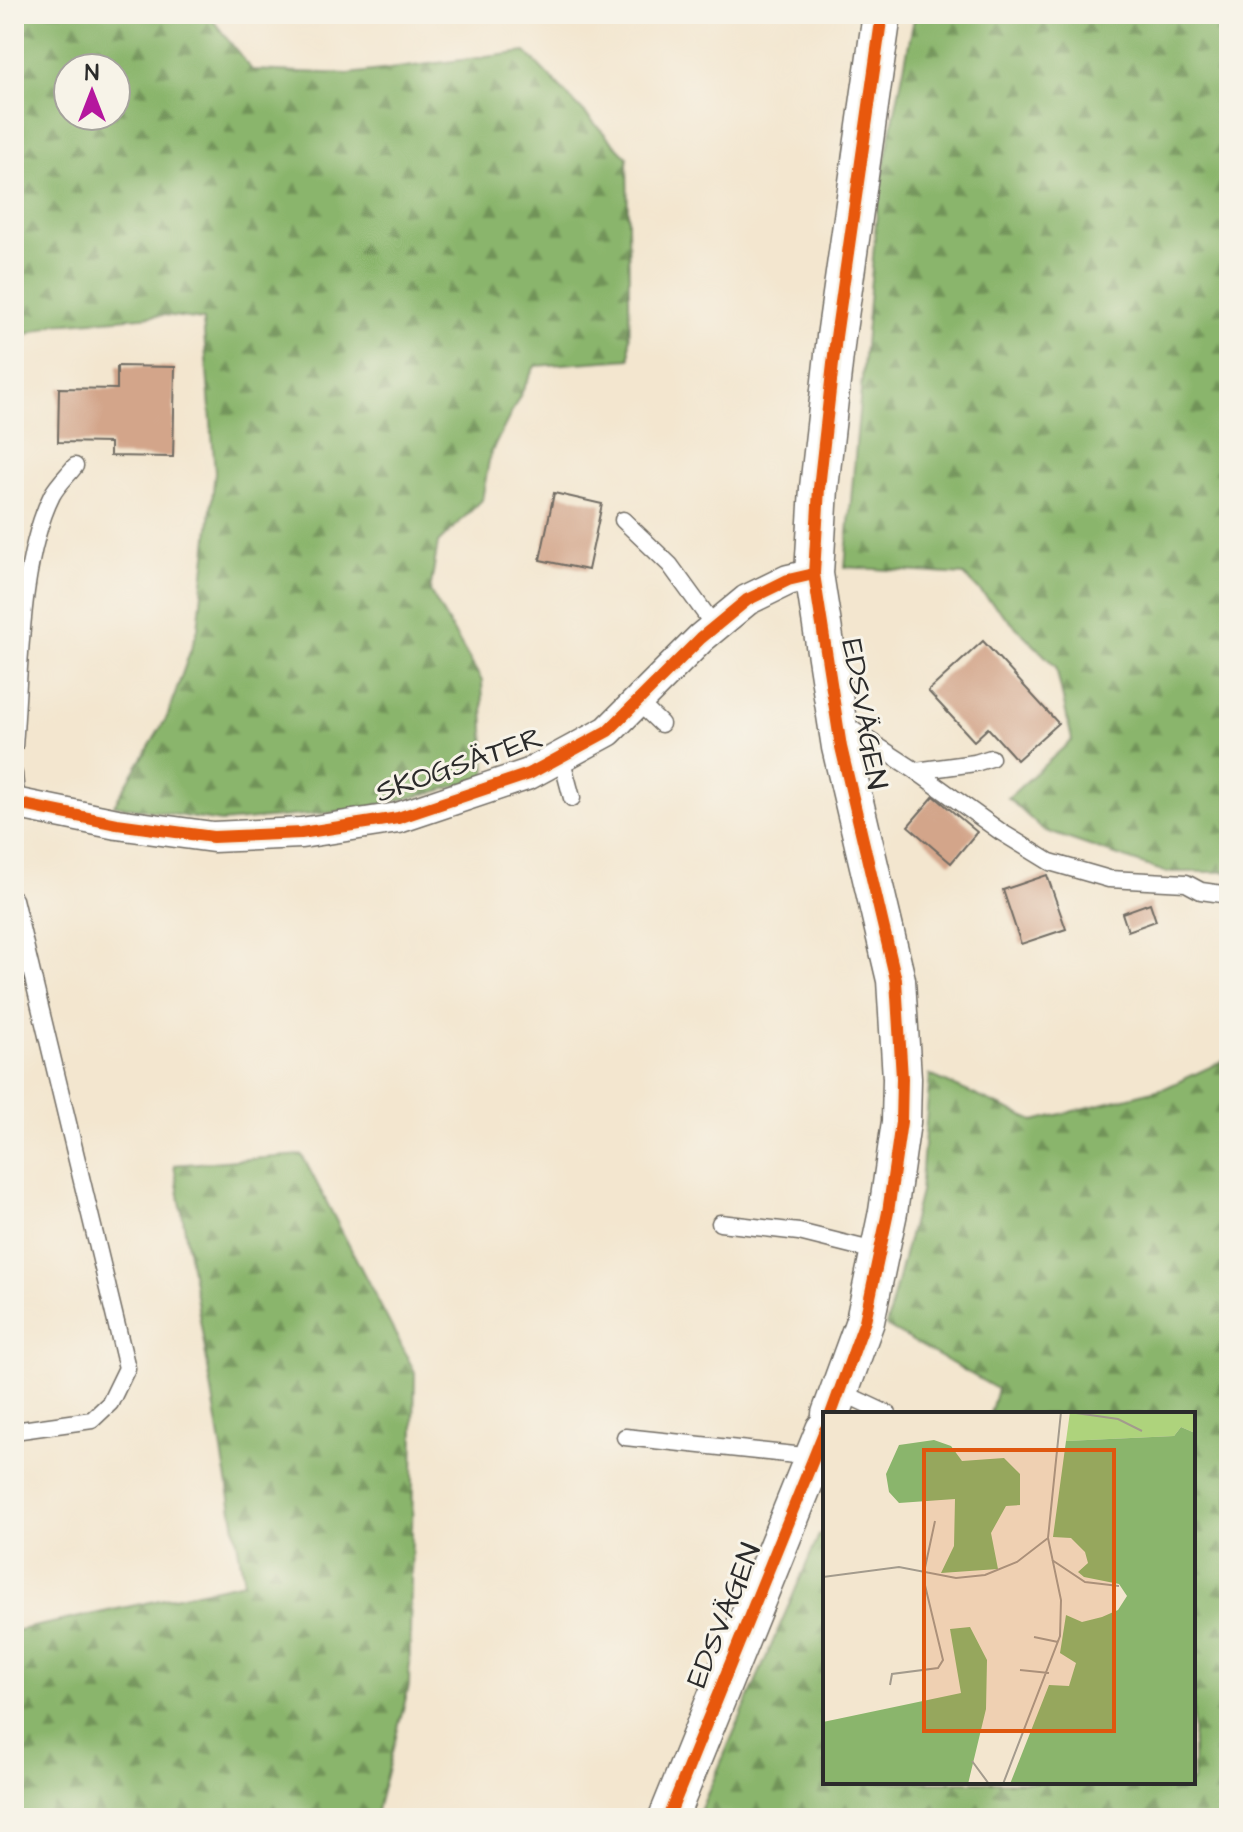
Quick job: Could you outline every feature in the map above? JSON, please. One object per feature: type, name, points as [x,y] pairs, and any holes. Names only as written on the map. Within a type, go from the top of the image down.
[{"type":"street","name":"EDSVÄGEN","points":[[835,1402],[865,1321],[901,1122],[902,1078],[896,980],[837,720],[814,574],[819,488],[836,337],[882,14]]},
{"type":"street","name":"SKOGSÄTER","points":[[15,797],[117,824],[213,837],[301,833],[398,818],[529,774],[608,731],[747,600],[788,580],[814,574]]},
{"type":"street","name":"EDSVÄGEN","points":[[668,1818],[820,1444]]},
{"type":"lane","points":[[14,746],[28,580],[38,534],[53,493],[75,466]]},
{"type":"lane","points":[[623,520],[670,565],[715,627]]},
{"type":"lane","points":[[638,702],[661,724]]},
{"type":"lane","points":[[837,720],[1050,862],[1109,879],[1186,883],[1201,891],[1229,895]]},
{"type":"lane","points":[[561,757],[572,798]]},
{"type":"lane","points":[[916,771],[991,758]]},
{"type":"lane","points":[[14,899],[127,1368],[110,1403],[92,1420],[14,1431]]},
{"type":"lane","points":[[720,1223],[799,1232],[879,1252]]},
{"type":"lane","points":[[835,1402],[879,1412]]},
{"type":"lane","points":[[625,1437],[820,1444]]},
{"type":"green space","points":[[14,14],[208,14],[252,70],[349,74],[526,52],[627,157],[630,359],[535,366],[490,455],[482,500],[438,543],[430,591],[482,681],[486,777],[351,811],[221,822],[114,805],[167,717],[198,629],[215,472],[203,320],[165,315],[56,324],[14,339]]},
{"type":"green space","points":[[915,14],[1229,14],[1229,872],[1165,872],[1043,830],[1008,798],[1072,740],[1056,667],[964,575],[845,567],[879,190]]},
{"type":"green space","points":[[1229,1058],[1229,1818],[697,1818],[819,1535],[823,1535],[823,1784],[1195,1784],[1195,1412],[991,1412],[997,1389],[886,1326],[920,1192],[930,1075],[1034,1121],[1165,1088]]},
{"type":"green space","points":[[302,1155],[415,1372],[409,1686],[375,1818],[14,1818],[14,1631],[244,1582],[174,1165]]},
{"type":"building","points":[[117,366],[175,367],[173,457],[110,456],[110,443],[58,442],[59,388],[117,389]]},
{"type":"building","points":[[554,493],[602,504],[588,570],[540,560]]},
{"type":"building","points":[[983,641],[1058,723],[1017,760],[988,728],[974,741],[928,691]]},
{"type":"building","points":[[934,796],[977,832],[951,863],[908,826]]},
{"type":"building","points":[[1047,875],[1066,929],[1021,944],[1003,890]]},
{"type":"building","points":[[1150,903],[1156,921],[1128,931],[1122,913]]},
{"type":"cycle path","points":[[832,1412],[865,1321],[888,1212],[901,1122],[902,1078],[896,980],[841,747],[814,574],[819,488],[836,337],[882,14]]},
{"type":"cycle path","points":[[14,803],[117,824],[213,837],[301,833],[398,818],[529,774],[608,731],[701,638],[747,600],[788,580],[814,574]]},
{"type":"cycle path","points":[[668,1818],[823,1435]]}]
